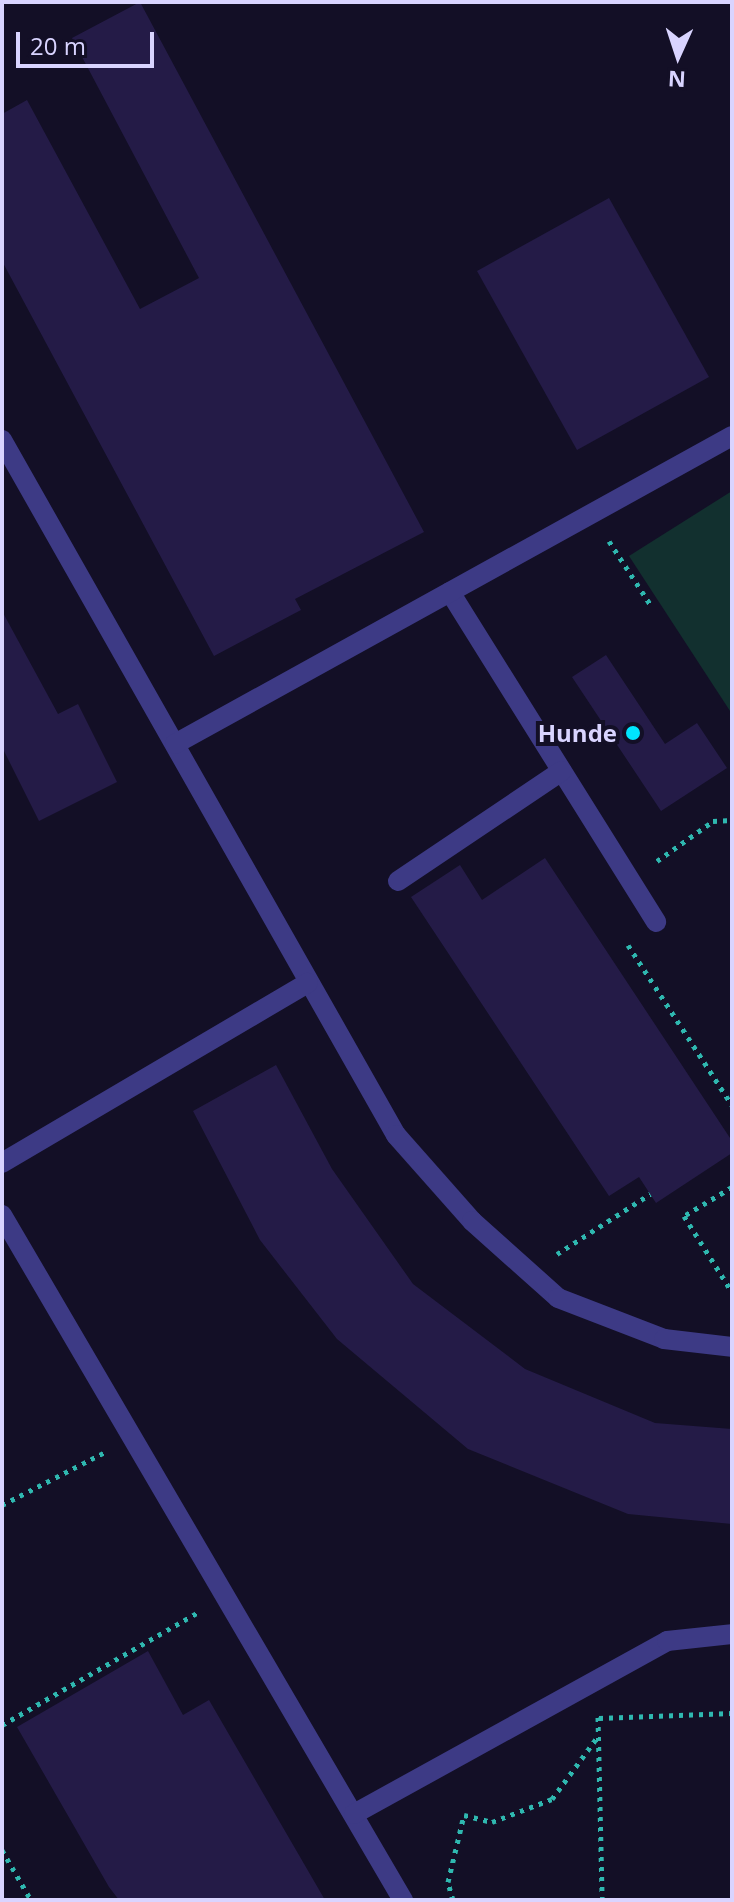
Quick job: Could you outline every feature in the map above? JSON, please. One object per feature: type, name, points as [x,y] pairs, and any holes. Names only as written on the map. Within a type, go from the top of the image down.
[{"type":"lane","points":[[175,744],[732,436]]},
{"type":"lane","points":[[2,440],[396,1135],[472,1221],[558,1298],[664,1339],[732,1347]]},
{"type":"lane","points":[[450,592],[656,922]]},
{"type":"lane","points":[[398,881],[562,771]]},
{"type":"lane","points":[[2,1163],[308,983]]},
{"type":"lane","points":[[2,1215],[403,1900]]},
{"type":"lane","points":[[354,1814],[667,1641],[732,1634]]},
{"type":"path","points":[[591,514],[650,604]]},
{"type":"path","points":[[630,880],[713,821],[732,820]]},
{"type":"path","points":[[656,922],[625,941],[732,1105]]},
{"type":"path","points":[[732,1187],[684,1216],[732,1292]]},
{"type":"path","points":[[528,1272],[650,1194]]},
{"type":"path","points":[[2,1505],[133,1438]]},
{"type":"path","points":[[2,1725],[226,1597]]},
{"type":"path","points":[[597,1678],[602,1900]]},
{"type":"path","points":[[598,1718],[732,1713]]},
{"type":"path","points":[[453,1900],[448,1882],[464,1815],[492,1822],[552,1799],[599,1735]]},
{"type":"path","points":[[2,1850],[31,1900]]},
{"type":"green space","points":[[732,491],[732,714],[629,556]]},
{"type":"building","points":[[140,2],[424,532],[295,599],[301,610],[214,656],[2,261],[2,114],[27,100],[140,309],[199,278],[72,38]]},
{"type":"building","points":[[609,198],[709,377],[577,450],[477,271]]},
{"type":"building","points":[[2,611],[58,714],[78,704],[117,782],[39,821],[2,747]]},
{"type":"building","name":"Hunde","points":[[606,655],[665,744],[697,723],[727,768],[661,811],[572,677]]},
{"type":"building","points":[[545,858],[732,1141],[732,1153],[656,1203],[639,1177],[609,1196],[411,897],[460,865],[482,900]]},
{"type":"building","points":[[276,1065],[332,1169],[413,1284],[525,1369],[655,1423],[732,1429],[732,1524],[628,1514],[468,1449],[337,1339],[260,1240],[193,1111]]},
{"type":"building","points":[[148,1651],[183,1715],[209,1700],[325,1900],[119,1900],[109,1887],[17,1727]]},
{"type":"place","name":"Hunde","points":[[633,733]]}]
